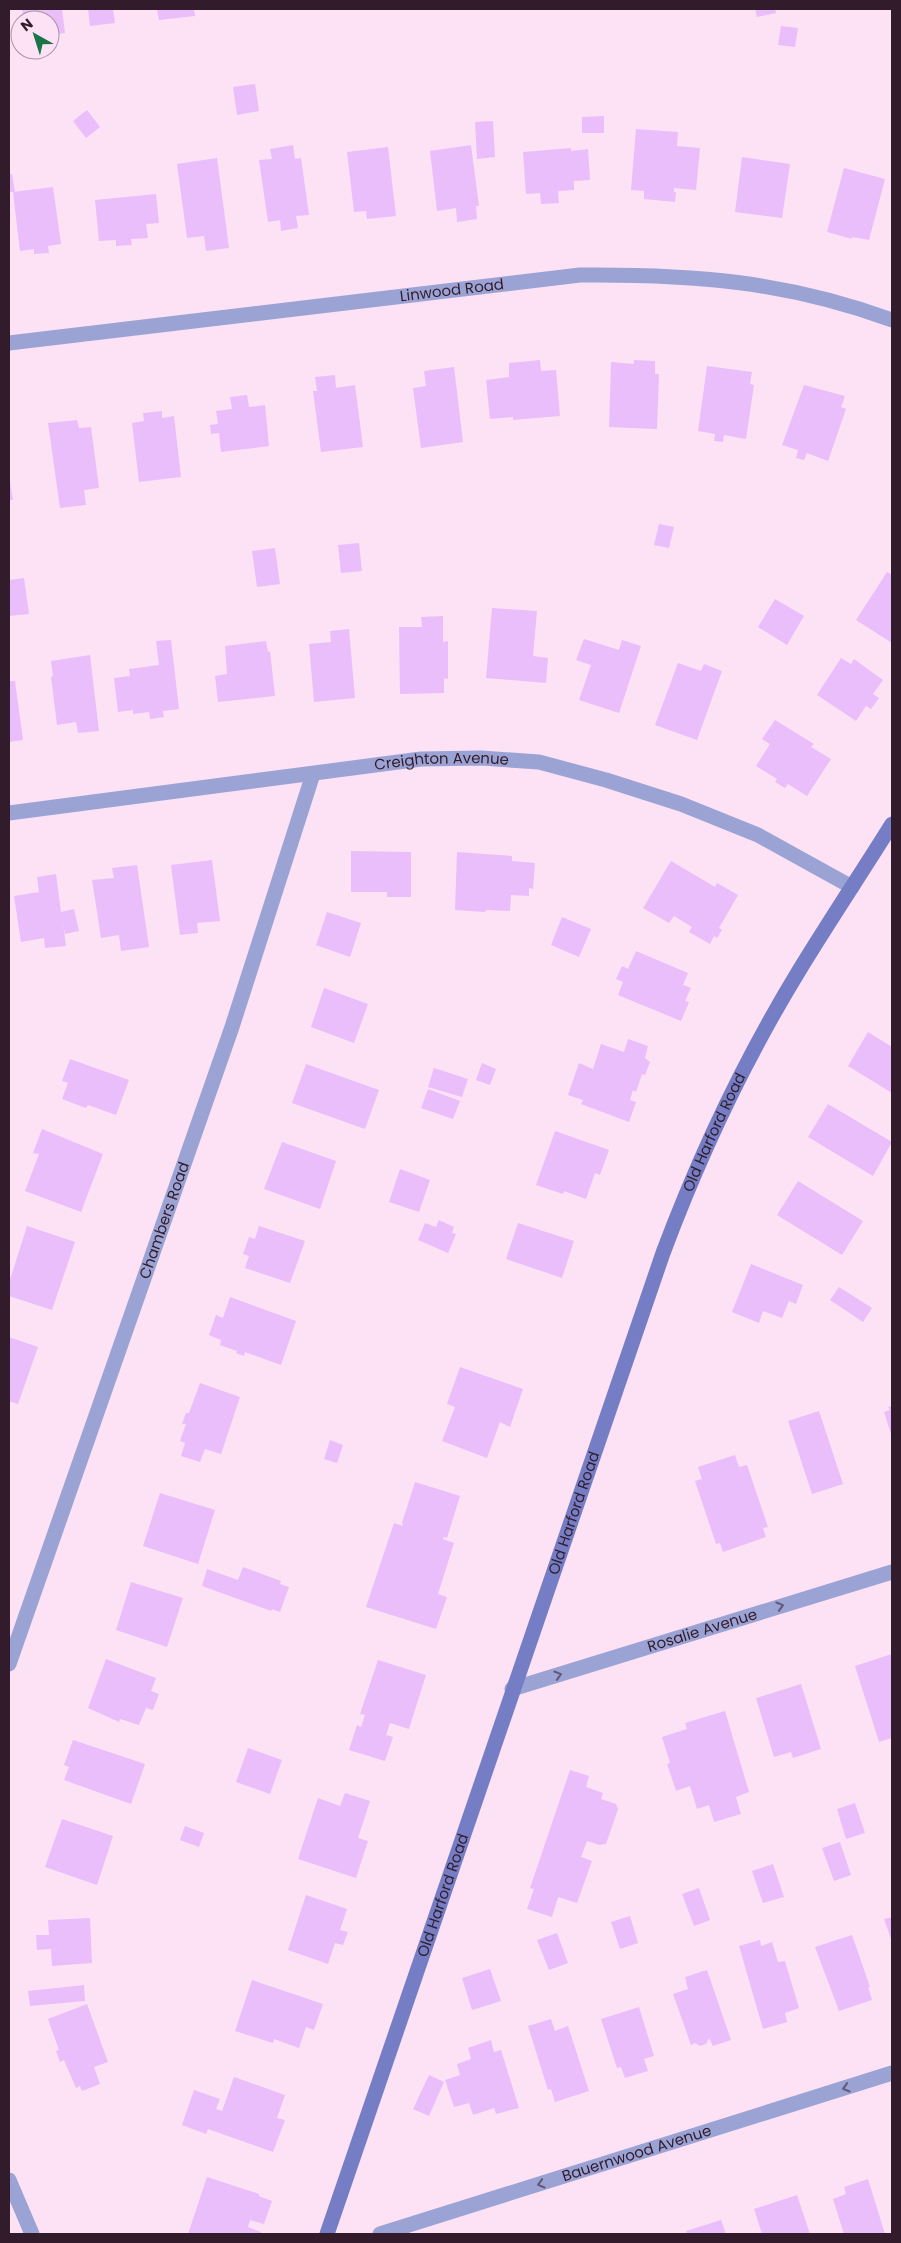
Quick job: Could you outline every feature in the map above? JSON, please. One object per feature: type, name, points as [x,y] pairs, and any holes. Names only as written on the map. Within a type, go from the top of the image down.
[{"type":"street","name":"Linwood Road","points":[[9,343],[580,275],[668,275],[712,278],[773,286],[830,300],[892,320]]},
{"type":"street","name":"Creighton Avenue","points":[[9,813],[421,759],[481,758],[538,762],[606,780],[681,804],[758,835],[852,887]]},
{"type":"street","name":"Chambers Road","points":[[9,1664],[232,1027],[312,774]]},
{"type":"street","name":"Old Harford Road","points":[[326,2234],[512,1689],[663,1252],[688,1185],[720,1117],[774,1014],[892,824]]},
{"type":"street","name":"Rosalie Avenue","points":[[512,1689],[892,1572]]},
{"type":"street","name":"Bauernwood Avenue","points":[[380,2234],[892,2073]]},
{"type":"street","points":[[9,2180],[32,2234]]},
{"type":"building","points":[[62,9],[65,33],[60,34],[60,10],[22,10]]},
{"type":"building","points":[[88,9],[113,9],[115,23],[90,26]]},
{"type":"building","points":[[157,9],[194,9],[195,16],[159,20]]},
{"type":"building","points":[[755,9],[775,9],[776,13],[757,17]]},
{"type":"building","points":[[781,26],[798,28],[795,47],[778,45]]},
{"type":"building","points":[[255,84],[259,111],[237,115],[233,87]]},
{"type":"building","points":[[87,110],[100,127],[86,138],[73,121]]},
{"type":"building","points":[[604,116],[604,133],[582,133],[582,117]]},
{"type":"building","points":[[493,121],[495,157],[477,159],[475,122]]},
{"type":"building","points":[[636,129],[678,132],[677,146],[700,148],[696,190],[674,188],[674,192],[676,192],[675,202],[644,199],[644,191],[631,190]]},
{"type":"building","points":[[293,145],[295,159],[301,158],[309,215],[296,216],[298,228],[281,231],[280,220],[268,222],[259,160],[272,159],[270,149]]},
{"type":"building","points":[[471,145],[479,206],[476,206],[477,219],[457,222],[456,208],[437,211],[430,151]]},
{"type":"building","points":[[388,147],[396,216],[367,219],[366,211],[354,212],[347,152]]},
{"type":"building","points":[[571,148],[571,151],[588,149],[590,180],[574,181],[574,190],[558,191],[559,203],[541,204],[540,193],[526,194],[523,152]]},
{"type":"building","points":[[742,157],[790,164],[782,218],[735,212]]},
{"type":"building","points":[[217,158],[229,248],[206,251],[204,236],[187,238],[177,164]]},
{"type":"building","points":[[844,168],[885,179],[869,240],[852,237],[852,239],[827,232]]},
{"type":"building","points":[[12,174],[15,192],[9,192],[9,175]]},
{"type":"building","points":[[53,187],[61,244],[48,246],[49,253],[34,254],[34,249],[20,251],[13,192]]},
{"type":"building","points":[[156,194],[159,223],[146,224],[148,238],[131,239],[132,245],[116,246],[116,240],[99,241],[95,200]]},
{"type":"building","points":[[540,360],[541,371],[556,370],[560,416],[513,420],[513,417],[490,419],[486,380],[509,377],[509,363]]},
{"type":"building","points":[[634,360],[655,361],[655,374],[659,374],[657,429],[609,427],[611,362],[634,364]]},
{"type":"building","points":[[707,366],[752,372],[750,384],[754,385],[746,439],[724,435],[723,442],[714,441],[715,434],[698,431]]},
{"type":"building","points":[[454,367],[463,442],[421,448],[413,388],[426,386],[424,371]]},
{"type":"building","points":[[335,375],[336,388],[355,385],[363,447],[321,452],[313,391],[317,391],[315,377]]},
{"type":"building","points":[[804,385],[845,396],[841,407],[846,409],[828,461],[807,453],[804,460],[796,458],[798,450],[782,445]]},
{"type":"building","points":[[247,395],[249,407],[265,405],[269,446],[221,452],[219,433],[211,434],[210,425],[218,424],[216,411],[232,409],[230,397]]},
{"type":"building","points":[[162,411],[162,418],[174,416],[181,477],[139,482],[132,423],[144,421],[143,413]]},
{"type":"building","points":[[77,420],[79,428],[91,427],[99,488],[84,490],[86,505],[60,508],[48,423]]},
{"type":"building","points":[[9,477],[13,500],[9,500]]},
{"type":"building","points":[[659,524],[674,527],[669,548],[654,545]]},
{"type":"building","points":[[359,543],[362,571],[341,573],[338,545]]},
{"type":"building","points":[[275,548],[280,584],[257,587],[252,551]]},
{"type":"building","points":[[887,572],[892,575],[892,643],[856,620]]},
{"type":"building","points":[[24,578],[29,614],[9,616],[9,580]]},
{"type":"building","points":[[775,599],[804,616],[787,645],[758,627]]},
{"type":"building","points":[[492,608],[537,611],[533,656],[548,658],[546,683],[486,678]]},
{"type":"building","points":[[443,616],[443,642],[448,641],[448,679],[444,678],[444,693],[400,694],[399,627],[422,627],[421,617]]},
{"type":"building","points":[[349,629],[355,698],[314,702],[309,644],[331,642],[330,631]]},
{"type":"building","points":[[584,639],[619,650],[622,640],[641,646],[619,713],[579,700],[591,665],[576,660]]},
{"type":"building","points":[[171,640],[179,709],[163,711],[164,717],[150,719],[149,712],[133,714],[133,710],[118,712],[114,678],[130,676],[129,669],[159,665],[156,641]]},
{"type":"building","points":[[266,641],[268,652],[270,651],[275,696],[218,702],[215,676],[227,674],[225,646]]},
{"type":"building","points":[[90,655],[99,731],[78,733],[76,722],[57,725],[51,661]]},
{"type":"building","points":[[841,658],[851,664],[854,659],[883,680],[873,694],[879,698],[871,709],[866,706],[856,721],[817,695]]},
{"type":"building","points":[[678,663],[701,671],[704,664],[722,671],[697,740],[655,725]]},
{"type":"building","points":[[9,681],[15,681],[23,740],[9,742]]},
{"type":"building","points":[[775,720],[814,744],[811,747],[831,759],[807,796],[788,784],[785,788],[775,782],[777,779],[756,766],[770,744],[762,739]]},
{"type":"building","points":[[351,851],[411,852],[411,897],[387,897],[387,892],[351,892]]},
{"type":"building","points":[[457,852],[512,856],[512,861],[535,863],[533,889],[529,888],[529,896],[511,895],[510,911],[455,910]]},
{"type":"building","points":[[212,860],[220,921],[197,923],[198,933],[180,935],[171,865]]},
{"type":"building","points":[[671,861],[715,887],[717,883],[738,895],[719,928],[722,930],[717,938],[714,936],[710,944],[689,932],[692,927],[674,916],[669,923],[643,908]]},
{"type":"building","points":[[137,865],[149,947],[121,951],[119,935],[101,938],[92,880],[114,878],[112,868]]},
{"type":"building","points":[[56,874],[61,912],[74,909],[79,931],[65,934],[63,923],[66,946],[45,948],[44,938],[21,942],[14,896],[39,892],[37,877]]},
{"type":"building","points":[[327,912],[361,923],[350,957],[316,945]]},
{"type":"building","points":[[562,917],[591,929],[579,957],[551,945]]},
{"type":"building","points":[[636,951],[688,973],[683,985],[691,988],[685,1001],[689,1002],[681,1021],[618,995],[623,982],[616,979],[622,966],[628,969]]},
{"type":"building","points":[[324,988],[368,1004],[354,1043],[311,1027]]},
{"type":"building","points":[[868,1032],[892,1047],[892,1093],[848,1066]]},
{"type":"building","points":[[628,1039],[648,1046],[645,1058],[650,1062],[645,1075],[642,1074],[636,1092],[633,1090],[630,1100],[636,1102],[629,1122],[581,1104],[583,1100],[568,1095],[579,1063],[593,1069],[601,1044],[624,1052]]},
{"type":"building","points":[[70,1059],[129,1080],[116,1115],[88,1105],[86,1108],[62,1099],[68,1083],[62,1081]]},
{"type":"building","points":[[482,1063],[496,1069],[490,1085],[476,1080]]},
{"type":"building","points":[[306,1064],[379,1090],[365,1129],[292,1103]]},
{"type":"building","points":[[434,1068],[468,1079],[462,1097],[428,1087]]},
{"type":"building","points":[[428,1089],[460,1101],[453,1119],[421,1108]]},
{"type":"building","points":[[828,1104],[892,1142],[873,1176],[808,1137]]},
{"type":"building","points":[[42,1129],[103,1154],[81,1212],[25,1191],[39,1154],[33,1153]]},
{"type":"building","points":[[555,1131],[609,1150],[600,1175],[595,1173],[586,1199],[564,1191],[563,1194],[536,1185]]},
{"type":"building","points":[[282,1142],[336,1161],[320,1209],[264,1189]]},
{"type":"building","points":[[400,1169],[430,1180],[419,1212],[389,1202]]},
{"type":"building","points":[[798,1181],[863,1221],[842,1255],[777,1215]]},
{"type":"building","points":[[439,1220],[454,1227],[452,1233],[456,1234],[448,1253],[418,1240],[425,1223],[436,1227]]},
{"type":"building","points":[[518,1223],[574,1241],[562,1278],[506,1259]]},
{"type":"building","points":[[27,1226],[75,1242],[52,1310],[9,1296],[9,1283]]},
{"type":"building","points":[[259,1226],[305,1241],[290,1283],[245,1268],[249,1256],[243,1254],[249,1237],[255,1239]]},
{"type":"building","points":[[751,1264],[803,1285],[796,1304],[789,1301],[782,1318],[763,1311],[759,1323],[732,1312]]},
{"type":"building","points":[[839,1287],[872,1308],[863,1322],[830,1300]]},
{"type":"building","points":[[230,1297],[296,1321],[281,1365],[245,1352],[244,1356],[236,1353],[237,1351],[220,1345],[221,1340],[209,1335],[216,1315],[223,1318]]},
{"type":"building","points":[[9,1337],[38,1347],[18,1404],[9,1401]]},
{"type":"building","points":[[460,1367],[523,1389],[510,1427],[500,1422],[487,1458],[442,1441],[455,1407],[447,1404]]},
{"type":"building","points":[[200,1383],[240,1397],[221,1454],[205,1449],[200,1462],[181,1456],[185,1443],[180,1441],[186,1424],[182,1424],[186,1413],[189,1413]]},
{"type":"building","points":[[892,1406],[892,1437],[884,1412],[890,1410],[888,1407]]},
{"type":"building","points":[[819,1411],[843,1484],[812,1494],[788,1421]]},
{"type":"building","points":[[330,1440],[343,1445],[337,1463],[324,1459]]},
{"type":"building","points":[[735,1455],[739,1467],[747,1465],[768,1527],[763,1528],[766,1537],[723,1552],[720,1543],[716,1544],[695,1481],[702,1479],[698,1467]]},
{"type":"building","points":[[415,1482],[460,1496],[447,1538],[443,1537],[443,1539],[454,1543],[438,1594],[447,1597],[436,1629],[366,1607],[394,1523],[403,1526],[402,1523]]},
{"type":"building","points":[[160,1493],[215,1510],[198,1564],[143,1546]]},
{"type":"building","points":[[243,1567],[281,1581],[280,1584],[289,1587],[280,1612],[272,1609],[271,1611],[202,1586],[207,1569],[238,1580]]},
{"type":"building","points":[[131,1582],[183,1598],[167,1647],[116,1630]]},
{"type":"building","points":[[892,1654],[892,1738],[879,1742],[855,1666]]},
{"type":"building","points":[[106,1659],[156,1678],[151,1691],[159,1694],[153,1710],[146,1708],[139,1725],[120,1719],[119,1722],[88,1708]]},
{"type":"building","points":[[378,1660],[426,1675],[409,1729],[390,1723],[386,1735],[393,1737],[385,1761],[349,1750],[357,1725],[361,1727],[365,1715],[360,1714]]},
{"type":"building","points":[[801,1684],[821,1749],[793,1758],[791,1752],[774,1757],[756,1698]]},
{"type":"building","points":[[725,1711],[749,1792],[736,1797],[741,1814],[714,1822],[709,1805],[697,1809],[690,1786],[676,1791],[667,1764],[670,1763],[662,1737],[687,1729],[685,1723]]},
{"type":"building","points":[[73,1740],[145,1764],[131,1804],[64,1780],[69,1767],[64,1765]]},
{"type":"building","points":[[248,1748],[282,1760],[270,1794],[236,1782]]},
{"type":"building","points":[[570,1770],[589,1776],[586,1787],[603,1793],[601,1799],[616,1804],[618,1809],[606,1844],[600,1845],[587,1841],[581,1857],[592,1861],[577,1903],[558,1897],[552,1917],[527,1909],[534,1889],[530,1888]]},
{"type":"building","points":[[345,1793],[370,1801],[358,1838],[368,1841],[356,1878],[298,1859],[318,1798],[340,1806]]},
{"type":"building","points":[[855,1803],[865,1833],[846,1839],[837,1809]]},
{"type":"building","points":[[62,1819],[113,1836],[97,1885],[45,1867]]},
{"type":"building","points":[[185,1826],[204,1833],[199,1847],[180,1840]]},
{"type":"building","points":[[840,1842],[851,1875],[834,1881],[822,1848]]},
{"type":"building","points":[[773,1864],[784,1897],[763,1903],[752,1871]]},
{"type":"building","points":[[699,1888],[710,1920],[694,1926],[682,1894]]},
{"type":"building","points":[[306,1895],[347,1909],[340,1930],[348,1932],[343,1945],[335,1943],[328,1964],[288,1950]]},
{"type":"building","points":[[630,1916],[638,1943],[620,1949],[611,1922]]},
{"type":"building","points":[[892,1917],[892,1942],[884,1919]]},
{"type":"building","points":[[90,1918],[92,1963],[52,1966],[51,1949],[37,1950],[36,1935],[49,1935],[48,1920]]},
{"type":"building","points":[[557,1933],[568,1963],[549,1970],[537,1940]]},
{"type":"building","points":[[852,1935],[870,1987],[868,1987],[872,2000],[839,2011],[815,1947]]},
{"type":"building","points":[[760,1940],[761,1946],[772,1942],[778,1962],[785,1961],[799,2008],[785,2013],[787,2022],[763,2029],[739,1946]]},
{"type":"building","points":[[490,1969],[501,2001],[472,2010],[462,1978]]},
{"type":"building","points":[[707,1970],[731,2040],[713,2046],[709,2038],[706,2044],[700,2046],[695,2043],[691,2045],[673,1994],[688,1989],[685,1977]]},
{"type":"building","points":[[252,1980],[323,2004],[314,2030],[306,2027],[299,2048],[274,2039],[273,2043],[235,2031]]},
{"type":"building","points":[[84,1985],[85,2001],[30,2006],[28,1991]]},
{"type":"building","points":[[87,2004],[108,2062],[94,2067],[100,2084],[82,2091],[80,2086],[76,2088],[64,2060],[60,2062],[56,2051],[59,2050],[48,2019]]},
{"type":"building","points":[[639,2007],[654,2056],[644,2059],[648,2071],[625,2078],[621,2067],[617,2068],[601,2019]]},
{"type":"building","points":[[551,2019],[555,2031],[568,2026],[589,2091],[555,2102],[551,2089],[548,2090],[528,2026]]},
{"type":"building","points":[[491,2040],[494,2052],[501,2050],[519,2108],[496,2114],[494,2108],[473,2115],[469,2103],[454,2107],[445,2080],[460,2075],[457,2064],[471,2059],[468,2048]]},
{"type":"building","points":[[429,2075],[444,2082],[429,2116],[413,2109]]},
{"type":"building","points":[[234,2077],[285,2095],[277,2118],[285,2120],[273,2152],[208,2129],[206,2134],[182,2125],[194,2090],[220,2099],[216,2109],[222,2111]]},
{"type":"building","points":[[207,2177],[259,2194],[259,2196],[272,2201],[264,2224],[250,2220],[248,2227],[261,2232],[260,2234],[188,2234]]},
{"type":"building","points":[[868,2179],[885,2234],[844,2234],[833,2199],[846,2194],[844,2187]]},
{"type":"building","points":[[797,2195],[810,2234],[762,2234],[754,2209]]},
{"type":"building","points":[[721,2220],[726,2234],[687,2234],[686,2231]]}]
